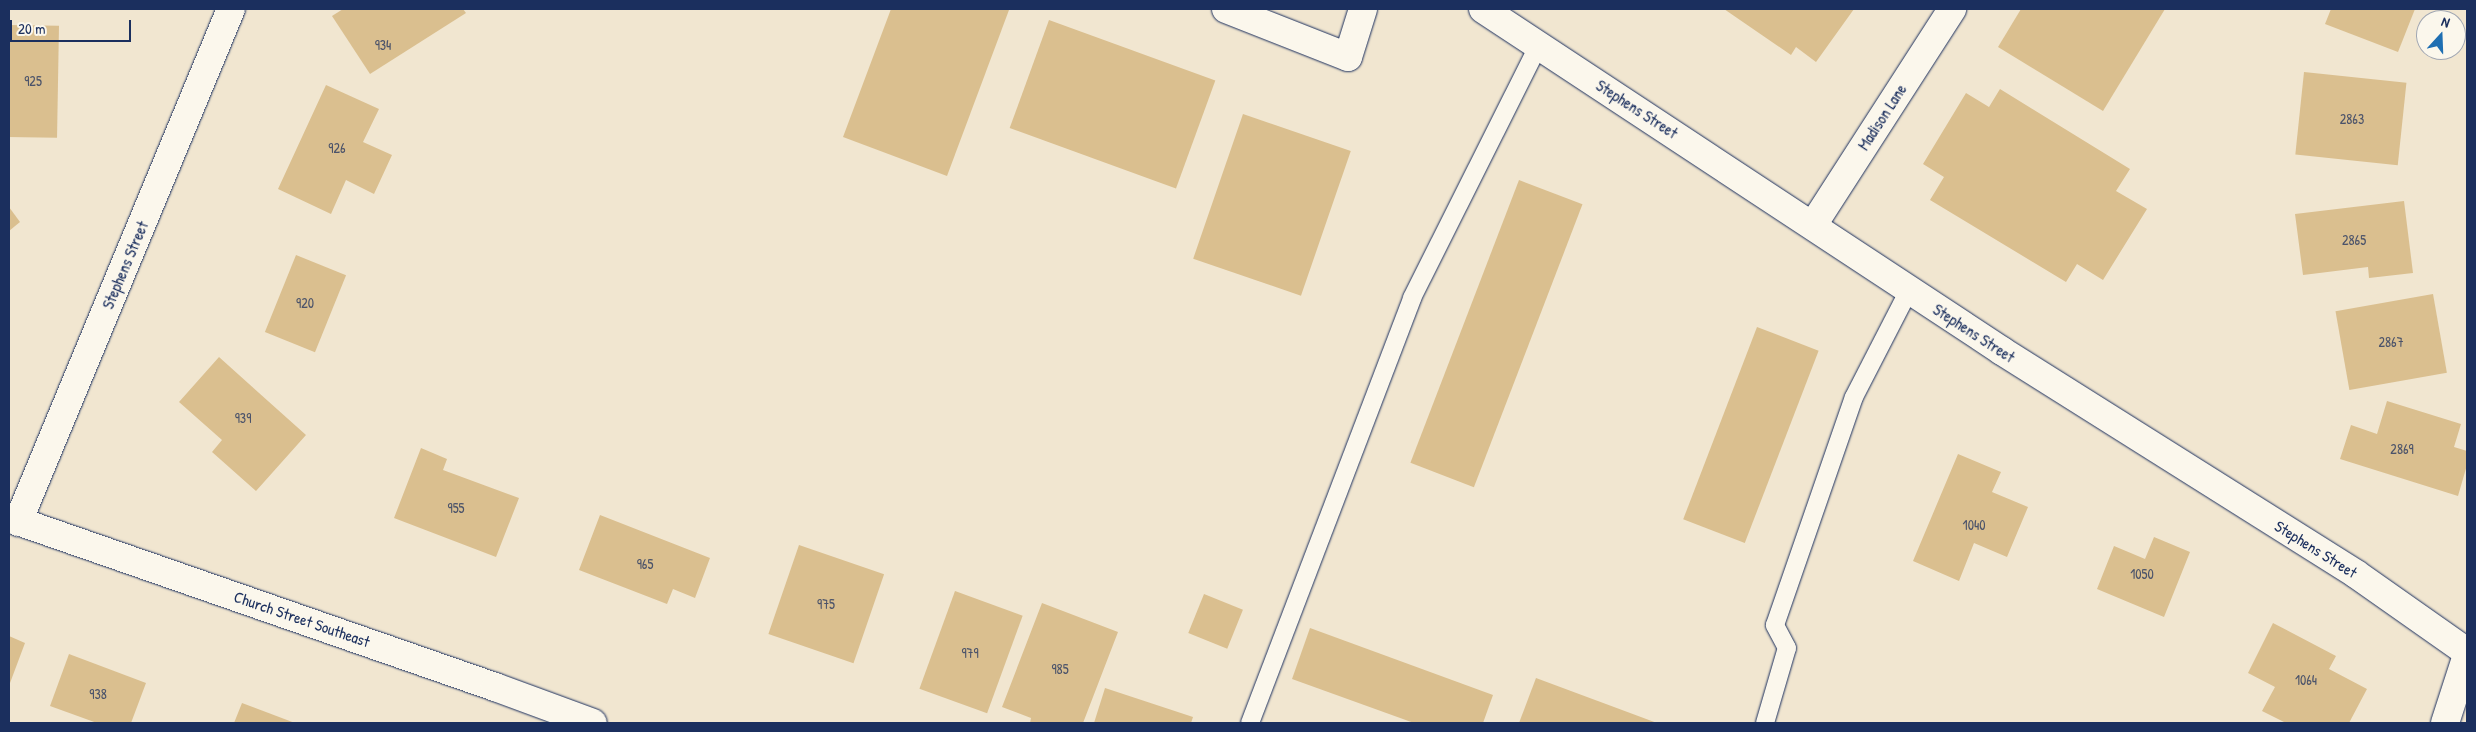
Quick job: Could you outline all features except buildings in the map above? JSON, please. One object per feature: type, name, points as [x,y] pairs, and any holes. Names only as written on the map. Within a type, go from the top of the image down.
[{"type":"street","name":"Stephens Street","points":[[14,520],[231,9]]},
{"type":"street","points":[[1226,9],[1348,57],[1363,9]]},
{"type":"street","name":"Stephens Street","points":[[1483,9],[1539,44],[2002,351],[2356,574],[2467,654]]},
{"type":"street","name":"Madison Lane","points":[[1813,225],[1952,9]]},
{"type":"street","name":"Church Street Southeast","points":[[14,520],[476,680],[593,723]]},
{"type":"street","points":[[2445,723],[2467,654]]},
{"type":"lane","points":[[1250,723],[1412,298],[1539,44]]},
{"type":"lane","points":[[1765,723],[1787,648],[1775,625],[1854,398],[1910,290]]}]
